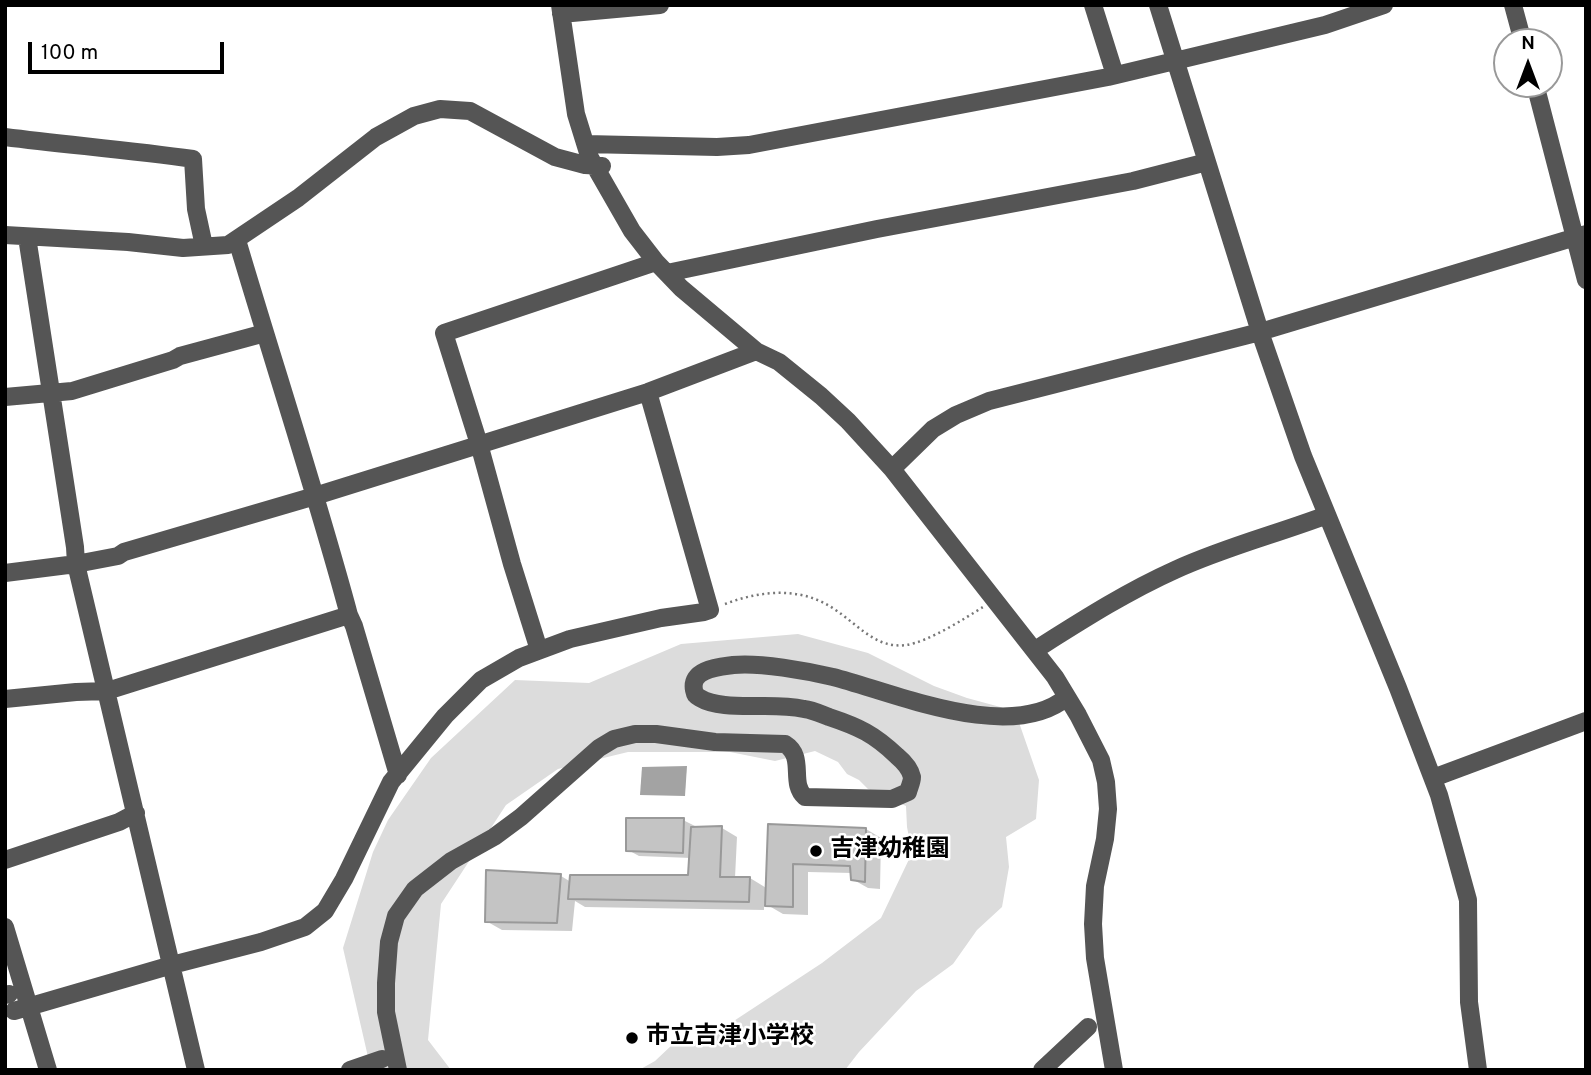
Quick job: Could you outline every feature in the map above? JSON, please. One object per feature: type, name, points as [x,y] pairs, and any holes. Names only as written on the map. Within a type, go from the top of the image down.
[{"type":"street","points":[[660,5],[560,10],[576,114],[589,156],[598,166],[632,231],[662,268],[681,288],[756,351],[779,362],[848,421],[892,470],[1035,650],[1067,697],[1101,760],[1106,782],[1108,809],[1095,886],[1093,924],[1095,958],[1114,1070]]},
{"type":"street","points":[[1094,5],[1115,75]]},
{"type":"street","points":[[1158,5],[1260,332],[1303,456],[1433,778],[1468,900],[1469,1002],[1478,1070]]},
{"type":"street","points":[[586,144],[717,147],[749,145],[1115,75],[1325,25],[1384,5]]},
{"type":"street","points":[[1513,5],[1519,28]]},
{"type":"street","points":[[1539,98],[1581,235],[1586,280]]},
{"type":"street","points":[[5,235],[183,248],[228,244],[298,198],[376,137],[414,116],[440,109],[470,111],[555,157],[598,166]]},
{"type":"street","points":[[5,137],[192,159],[196,209],[204,246]]},
{"type":"street","points":[[539,650],[479,444],[443,333],[584,285],[662,268],[1133,181],[1207,162]]},
{"type":"street","points":[[892,470],[933,429],[956,415],[989,401],[1260,332],[1581,235]]},
{"type":"street","points":[[27,237],[76,564],[196,1070]]},
{"type":"street","points":[[237,240],[398,775]]},
{"type":"street","points":[[5,397],[72,391],[180,356],[265,333]]},
{"type":"street","points":[[5,573],[118,556],[648,392],[756,351]]},
{"type":"street","points":[[15,1002],[261,942],[305,927],[325,911],[344,879],[391,782],[445,716],[481,680],[519,658],[570,639],[661,618],[710,610],[648,392]]},
{"type":"street","points":[[1035,650],[1106,605],[1176,569],[1231,547],[1328,515]]},
{"type":"street","points":[[5,699],[107,691],[349,615]]},
{"type":"street","points":[[398,1070],[386,1012],[389,942],[396,916],[415,889],[451,861],[494,837],[521,817],[599,748],[614,739],[635,734],[656,734],[715,742],[785,744],[792,748],[795,754],[799,790],[805,797],[892,799],[908,792],[912,778],[906,764],[880,739],[859,727],[805,709],[780,705],[727,705],[701,699],[695,695],[693,688],[694,681],[701,674],[712,668],[741,664],[794,670],[831,677],[936,707],[987,716],[1034,713],[1049,709],[1067,697]]},
{"type":"street","points":[[1433,778],[1586,721]]},
{"type":"street","points":[[5,860],[119,822],[136,813]]},
{"type":"street","points":[[5,926],[15,1002],[48,1070]]},
{"type":"street","points":[[1042,1070],[1088,1027]]},
{"type":"street","points":[[350,1070],[382,1059]]},
{"type":"path","points":[[710,610],[754,594],[796,593],[836,609],[874,640],[909,645],[952,626],[983,607]]},
{"type":"shaded area","points":[[798,634],[868,653],[934,686],[1015,711],[1039,780],[1036,819],[1006,837],[1009,867],[1002,907],[977,930],[953,964],[916,991],[845,1070],[639,1070],[655,1061],[673,1044],[693,1042],[714,1034],[822,963],[881,918],[912,853],[906,806],[868,789],[847,774],[838,762],[815,751],[775,761],[730,752],[628,752],[558,769],[506,805],[441,904],[428,1040],[451,1070],[371,1070],[343,948],[373,852],[388,820],[431,758],[515,680],[589,683],[681,644]]},
{"type":"shaded area","points":[[687,766],[685,796],[640,795],[642,767]]},
{"type":"building","points":[[626,818],[684,818],[683,853],[626,851]]},
{"type":"building","points":[[768,824],[866,828],[865,882],[851,880],[850,866],[793,864],[793,907],[765,906]]},
{"type":"building","points":[[722,826],[720,877],[750,877],[749,902],[568,899],[570,875],[688,875],[691,827]]},
{"type":"building","points":[[486,870],[561,874],[557,923],[485,922]]},
{"type":"place","name":"吉津幼稚園","points":[[816,851]]},
{"type":"place","name":"市立吉津小学校","points":[[632,1038]]}]
